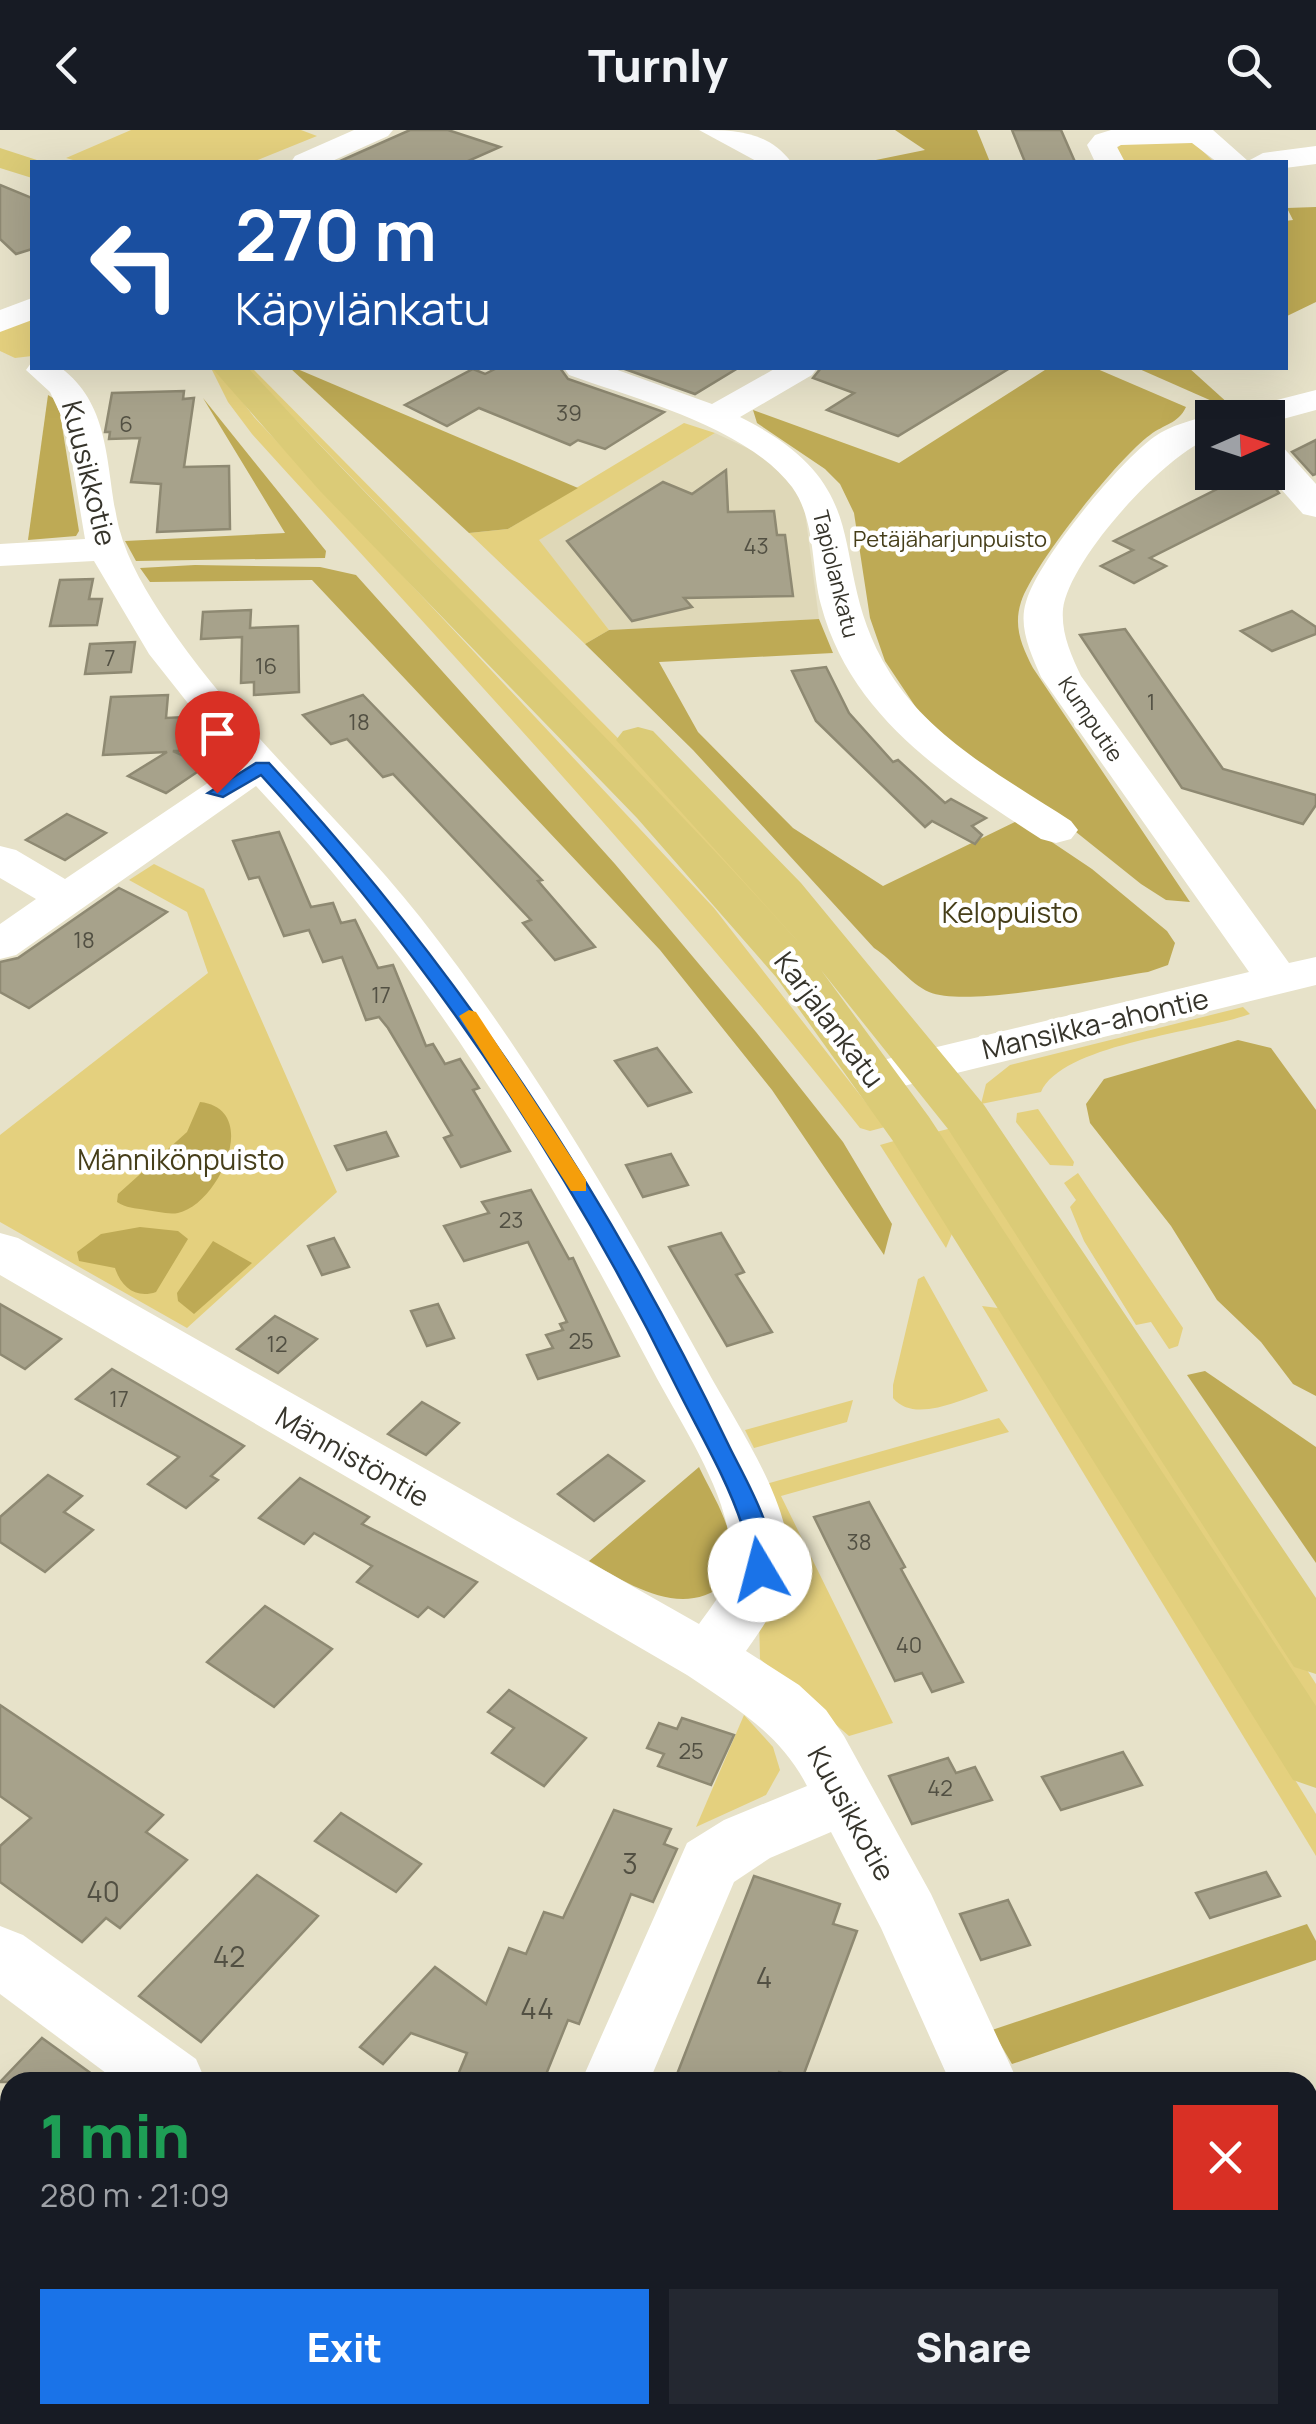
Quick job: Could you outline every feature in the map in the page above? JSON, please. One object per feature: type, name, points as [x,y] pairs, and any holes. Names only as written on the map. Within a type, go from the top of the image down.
[{"type":"main road","points":[[0,157],[30,167]]},
{"type":"main road","name":"Karjalankatu","points":[[231,370],[292,440],[654,808],[793,966],[874,1077],[1316,1761]]},
{"type":"main road","name":"Karjalankatu","points":[[268,370],[706,808],[836,953],[1015,1186],[1316,1649]]},
{"type":"street","points":[[310,160],[378,130]]},
{"type":"street","points":[[714,130],[756,146],[774,160]]},
{"type":"street","points":[[1109,160],[1102,145],[1104,140],[1124,135],[1189,134],[1207,138],[1232,160]]},
{"type":"street","points":[[1279,160],[1316,155]]},
{"type":"street","points":[[0,322],[30,309]]},
{"type":"street","name":"Kuusikkotie","points":[[43,370],[68,386],[81,413],[92,488],[107,549],[165,645],[231,733],[369,884],[514,1082],[604,1228],[688,1385],[755,1527],[760,1551],[752,1592],[708,1658],[777,1703],[804,1728],[908,1914],[979,2072]]},
{"type":"street","name":"Tapiolankatu","points":[[586,370],[713,418],[788,462],[814,492],[822,511],[846,625],[858,659],[889,704],[930,744],[1056,830]]},
{"type":"street","points":[[713,418],[797,370]]},
{"type":"street","points":[[1285,408],[1316,400]]},
{"type":"street","name":"Kumputie","points":[[1195,433],[1167,444],[1140,470],[1052,582],[1044,625],[1046,644],[1061,676],[1297,975]]},
{"type":"street","points":[[1285,472],[1316,506]]},
{"type":"street","points":[[0,555],[107,549]]},
{"type":"street","points":[[0,945],[235,780],[263,767]]},
{"type":"street","points":[[0,859],[66,898]]},
{"type":"street","name":"Mansikka-ahontie","points":[[874,1077],[1297,975]]},
{"type":"street","name":"Männistöntie","points":[[0,1251],[708,1658]]},
{"type":"street","points":[[619,2072],[710,1863],[746,1838],[846,1798]]},
{"type":"street","points":[[0,1956],[158,2072]]},
{"type":"shaded area","points":[[715,433],[762,455],[803,497],[819,619],[609,630],[538,540]]},
{"type":"green space","points":[[131,130],[301,130],[317,136],[258,160],[66,158]]},
{"type":"green space","points":[[895,130],[977,130],[989,160],[876,160],[925,150]]},
{"type":"green space","points":[[1192,141],[1212,160],[1121,160],[1116,149],[1122,143]]},
{"type":"green space","points":[[1316,207],[1316,302],[1288,316],[1288,221],[1293,220],[1288,208]]},
{"type":"green space","points":[[30,317],[30,356],[15,358],[0,351],[0,330]]},
{"type":"green space","points":[[212,370],[219,370],[254,417],[714,908],[885,1127],[870,1131],[860,1128],[638,862],[252,434],[228,402]]},
{"type":"green space","points":[[248,370],[254,370],[679,800],[799,942]]},
{"type":"green space","points":[[292,370],[578,488],[508,529],[469,533]]},
{"type":"green space","name":"Petäjäharjunpuisto","points":[[1045,370],[1100,370],[1186,407],[1175,420],[1136,447],[1078,513],[1029,585],[1021,602],[1018,628],[1033,668],[1190,902],[1166,900],[1141,884],[1056,816],[953,744],[919,712],[885,661],[870,618],[854,513],[840,484],[825,469],[757,423],[753,410],[899,463]]},
{"type":"green space","points":[[1142,370],[1191,370],[1224,400],[1210,400]]},
{"type":"green space","points":[[48,395],[58,401],[79,531],[76,536],[28,540]]},
{"type":"green space","points":[[203,398],[326,551],[325,558],[136,561],[125,541],[285,533]]},
{"type":"green space","points":[[684,423],[715,433],[539,540],[609,630],[585,644],[469,533],[508,529]]},
{"type":"green space","points":[[320,567],[356,575],[615,864],[843,1142],[892,1224],[884,1255],[772,1090],[660,950],[312,580],[150,582],[140,568]]},
{"type":"green space","name":"Kelopuisto","points":[[819,619],[833,653],[659,662],[698,732],[793,828],[883,886],[1019,820],[1092,869],[1167,931],[1175,943],[1168,965],[1148,972],[1003,995],[948,996],[929,992],[874,948],[693,750],[585,644],[609,630]]},
{"type":"green space","name":"Männikönpuisto","points":[[154,864],[204,889],[337,1192],[187,1328],[0,1222],[0,1135],[208,973],[187,912],[129,880]]},
{"type":"green space","points":[[1243,1007],[1250,1014],[1103,1051],[1054,1076],[1041,1092],[981,1104],[986,1084],[1010,1065]]},
{"type":"green space","points":[[1238,1040],[1271,1048],[1316,1110],[1316,1396],[1293,1384],[1261,1342],[1217,1300],[1171,1226],[1090,1123],[1086,1104],[1104,1079]]},
{"type":"green space","points":[[200,1102],[219,1108],[228,1121],[231,1138],[228,1157],[207,1193],[178,1213],[131,1208],[117,1202],[118,1194],[187,1132]]},
{"type":"green space","points":[[1038,1109],[1073,1166],[1050,1165],[1016,1122],[1017,1113]]},
{"type":"green space","points":[[952,1128],[1122,1380],[1316,1684],[1316,1729],[932,1133]]},
{"type":"green space","points":[[894,1141],[954,1229],[946,1248],[880,1145]]},
{"type":"green space","points":[[1078,1173],[1183,1328],[1178,1346],[1169,1349],[1151,1322],[1136,1325],[1084,1241],[1070,1207],[1076,1200],[1064,1183]]},
{"type":"green space","points":[[140,1227],[178,1231],[188,1239],[156,1292],[136,1292],[125,1286],[115,1268],[79,1261],[77,1252],[101,1234]]},
{"type":"green space","points":[[213,1241],[252,1263],[194,1314],[178,1301],[177,1293]]},
{"type":"green space","points":[[924,1276],[988,1391],[939,1407],[913,1409],[893,1398],[893,1385],[918,1279]]},
{"type":"green space","points":[[982,1306],[1006,1309],[1316,1814],[1316,1856]]},
{"type":"green space","points":[[1205,1371],[1316,1447],[1316,1563],[1187,1375]]},
{"type":"green space","points":[[853,1400],[847,1422],[754,1448],[745,1430]]},
{"type":"green space","points":[[999,1418],[1009,1432],[781,1496],[893,1723],[849,1736],[760,1659],[759,1617],[789,1562],[762,1493],[766,1484]]},
{"type":"green space","points":[[699,1467],[730,1537],[726,1583],[709,1594],[674,1598],[638,1588],[589,1561]]},
{"type":"green space","points":[[744,1715],[773,1747],[780,1770],[766,1795],[696,1827]]},
{"type":"green space","points":[[1307,1924],[1316,1941],[1316,1960],[1012,2064],[992,2030]]},
{"type":"building","points":[[410,130],[448,130],[500,147],[471,160],[342,160]]},
{"type":"building","points":[[1012,130],[1061,130],[1074,160],[1024,160]]},
{"type":"building","points":[[0,185],[30,197],[30,250],[16,254],[0,239]]},
{"type":"building","points":[[471,370],[485,374],[493,370],[561,370],[568,379],[664,412],[605,449],[578,440],[570,445],[479,408],[447,426],[405,405]]},
{"type":"building","points":[[628,370],[735,370],[695,394]]},
{"type":"building","points":[[819,370],[1007,370],[898,436],[827,410],[854,393],[813,378]]},
{"type":"building","points":[[184,391],[183,399],[194,398],[184,467],[229,466],[230,529],[157,532],[161,484],[131,482],[140,438],[109,439],[110,432],[105,432],[112,393]]},
{"type":"building","points":[[1316,440],[1316,474],[1313,475],[1292,452]]},
{"type":"building","points":[[726,470],[728,512],[774,511],[777,535],[785,535],[793,596],[684,598],[692,607],[632,621],[567,541],[663,482],[692,494]]},
{"type":"building","points":[[1215,490],[1279,493],[1150,558],[1166,566],[1134,583],[1101,566],[1133,550],[1114,541]]},
{"type":"building","points":[[93,579],[89,599],[102,599],[97,625],[50,626],[60,580]]},
{"type":"building","points":[[251,610],[250,628],[298,626],[299,692],[254,695],[254,682],[241,683],[242,637],[201,639],[203,612]]},
{"type":"building","points":[[1292,611],[1316,627],[1316,634],[1272,651],[1241,631]]},
{"type":"building","points":[[1125,629],[1223,769],[1316,795],[1316,805],[1303,824],[1182,788],[1080,635]]},
{"type":"building","points":[[135,642],[131,672],[85,674],[90,644]]},
{"type":"building","points":[[826,667],[849,713],[893,762],[898,760],[945,803],[951,799],[986,818],[972,826],[982,835],[975,844],[932,821],[925,827],[816,721],[792,671]]},
{"type":"building","points":[[168,695],[166,718],[185,717],[183,751],[173,751],[206,766],[166,793],[128,776],[167,752],[103,755],[111,697]]},
{"type":"building","points":[[363,695],[542,880],[538,881],[595,947],[555,960],[523,923],[531,920],[393,774],[383,777],[347,739],[331,744],[303,715]]},
{"type":"building","points":[[67,814],[106,833],[65,860],[26,840]]},
{"type":"building","points":[[279,832],[311,907],[333,903],[341,923],[355,920],[378,968],[393,965],[426,1046],[433,1044],[445,1064],[460,1059],[479,1088],[473,1090],[510,1151],[461,1167],[444,1138],[452,1135],[388,1028],[379,1017],[366,1020],[342,957],[323,962],[309,930],[284,936],[259,877],[249,879],[233,841]]},
{"type":"building","points":[[119,888],[167,912],[29,1008],[0,992],[0,962],[18,958]]},
{"type":"building","points":[[657,1048],[691,1092],[648,1106],[615,1061]]},
{"type":"building","points":[[386,1132],[398,1156],[347,1170],[335,1146]]},
{"type":"building","points":[[671,1154],[688,1185],[643,1197],[626,1165]]},
{"type":"building","points":[[531,1190],[569,1259],[573,1258],[619,1356],[538,1379],[527,1355],[553,1348],[546,1335],[563,1330],[560,1324],[567,1322],[528,1242],[464,1261],[444,1226],[489,1213],[482,1202]]},
{"type":"building","points":[[721,1233],[744,1272],[736,1275],[772,1332],[727,1346],[669,1247]]},
{"type":"building","points":[[334,1238],[349,1267],[322,1275],[308,1246]]},
{"type":"building","points":[[0,1304],[61,1339],[25,1369],[0,1354]]},
{"type":"building","points":[[438,1304],[454,1338],[427,1346],[411,1311]]},
{"type":"building","points":[[275,1316],[317,1339],[278,1373],[237,1349]]},
{"type":"building","points":[[112,1369],[244,1446],[211,1476],[218,1480],[186,1508],[148,1484],[179,1457],[76,1399]]},
{"type":"building","points":[[422,1402],[459,1423],[426,1455],[388,1434]]},
{"type":"building","points":[[608,1455],[644,1481],[594,1521],[558,1494]]},
{"type":"building","points":[[48,1475],[82,1496],[64,1512],[93,1530],[45,1572],[0,1542],[0,1517]]},
{"type":"building","points":[[300,1478],[369,1517],[362,1524],[477,1582],[444,1617],[428,1607],[418,1617],[357,1582],[372,1566],[314,1533],[304,1544],[259,1518]]},
{"type":"building","points":[[869,1502],[963,1682],[932,1692],[922,1673],[895,1681],[814,1517]]},
{"type":"building","points":[[265,1606],[332,1649],[274,1707],[207,1662]]},
{"type":"building","points":[[509,1690],[586,1738],[544,1786],[492,1753],[514,1728],[488,1712]]},
{"type":"building","points":[[0,1705],[163,1815],[146,1832],[187,1860],[120,1928],[106,1918],[82,1942],[0,1882],[0,1846],[31,1818],[0,1796]]},
{"type":"building","points":[[682,1718],[734,1735],[711,1785],[658,1766],[664,1754],[647,1748],[659,1723],[677,1729]]},
{"type":"building","points":[[1123,1752],[1142,1785],[1061,1810],[1042,1777]]},
{"type":"building","points":[[948,1758],[956,1773],[975,1767],[992,1800],[912,1824],[889,1776]]},
{"type":"building","points":[[614,1810],[671,1829],[664,1844],[677,1849],[653,1902],[631,1894],[579,2024],[568,2020],[547,2072],[459,2072],[467,2053],[411,2033],[383,2064],[360,2047],[435,1967],[486,2004],[509,1948],[526,1954],[544,1912],[563,1918]]},
{"type":"building","points":[[341,1813],[421,1864],[396,1892],[315,1841]]},
{"type":"building","points":[[1266,1872],[1280,1896],[1210,1918],[1196,1893]]},
{"type":"building","points":[[257,1875],[318,1916],[201,2042],[139,1996]]},
{"type":"building","points":[[754,1876],[840,1904],[833,1924],[857,1931],[805,2072],[678,2072]]},
{"type":"building","points":[[1008,1900],[1030,1945],[981,1960],[960,1914]]},
{"type":"building","points":[[42,2038],[89,2072],[10,2072]]},
{"type":"slow traffic","points":[[469,1016],[550,1136],[578,1185]]},
{"type":"route","points":[[217,793],[263,767],[357,869],[461,1004],[550,1136],[636,1286],[755,1527],[760,1570]]}]
